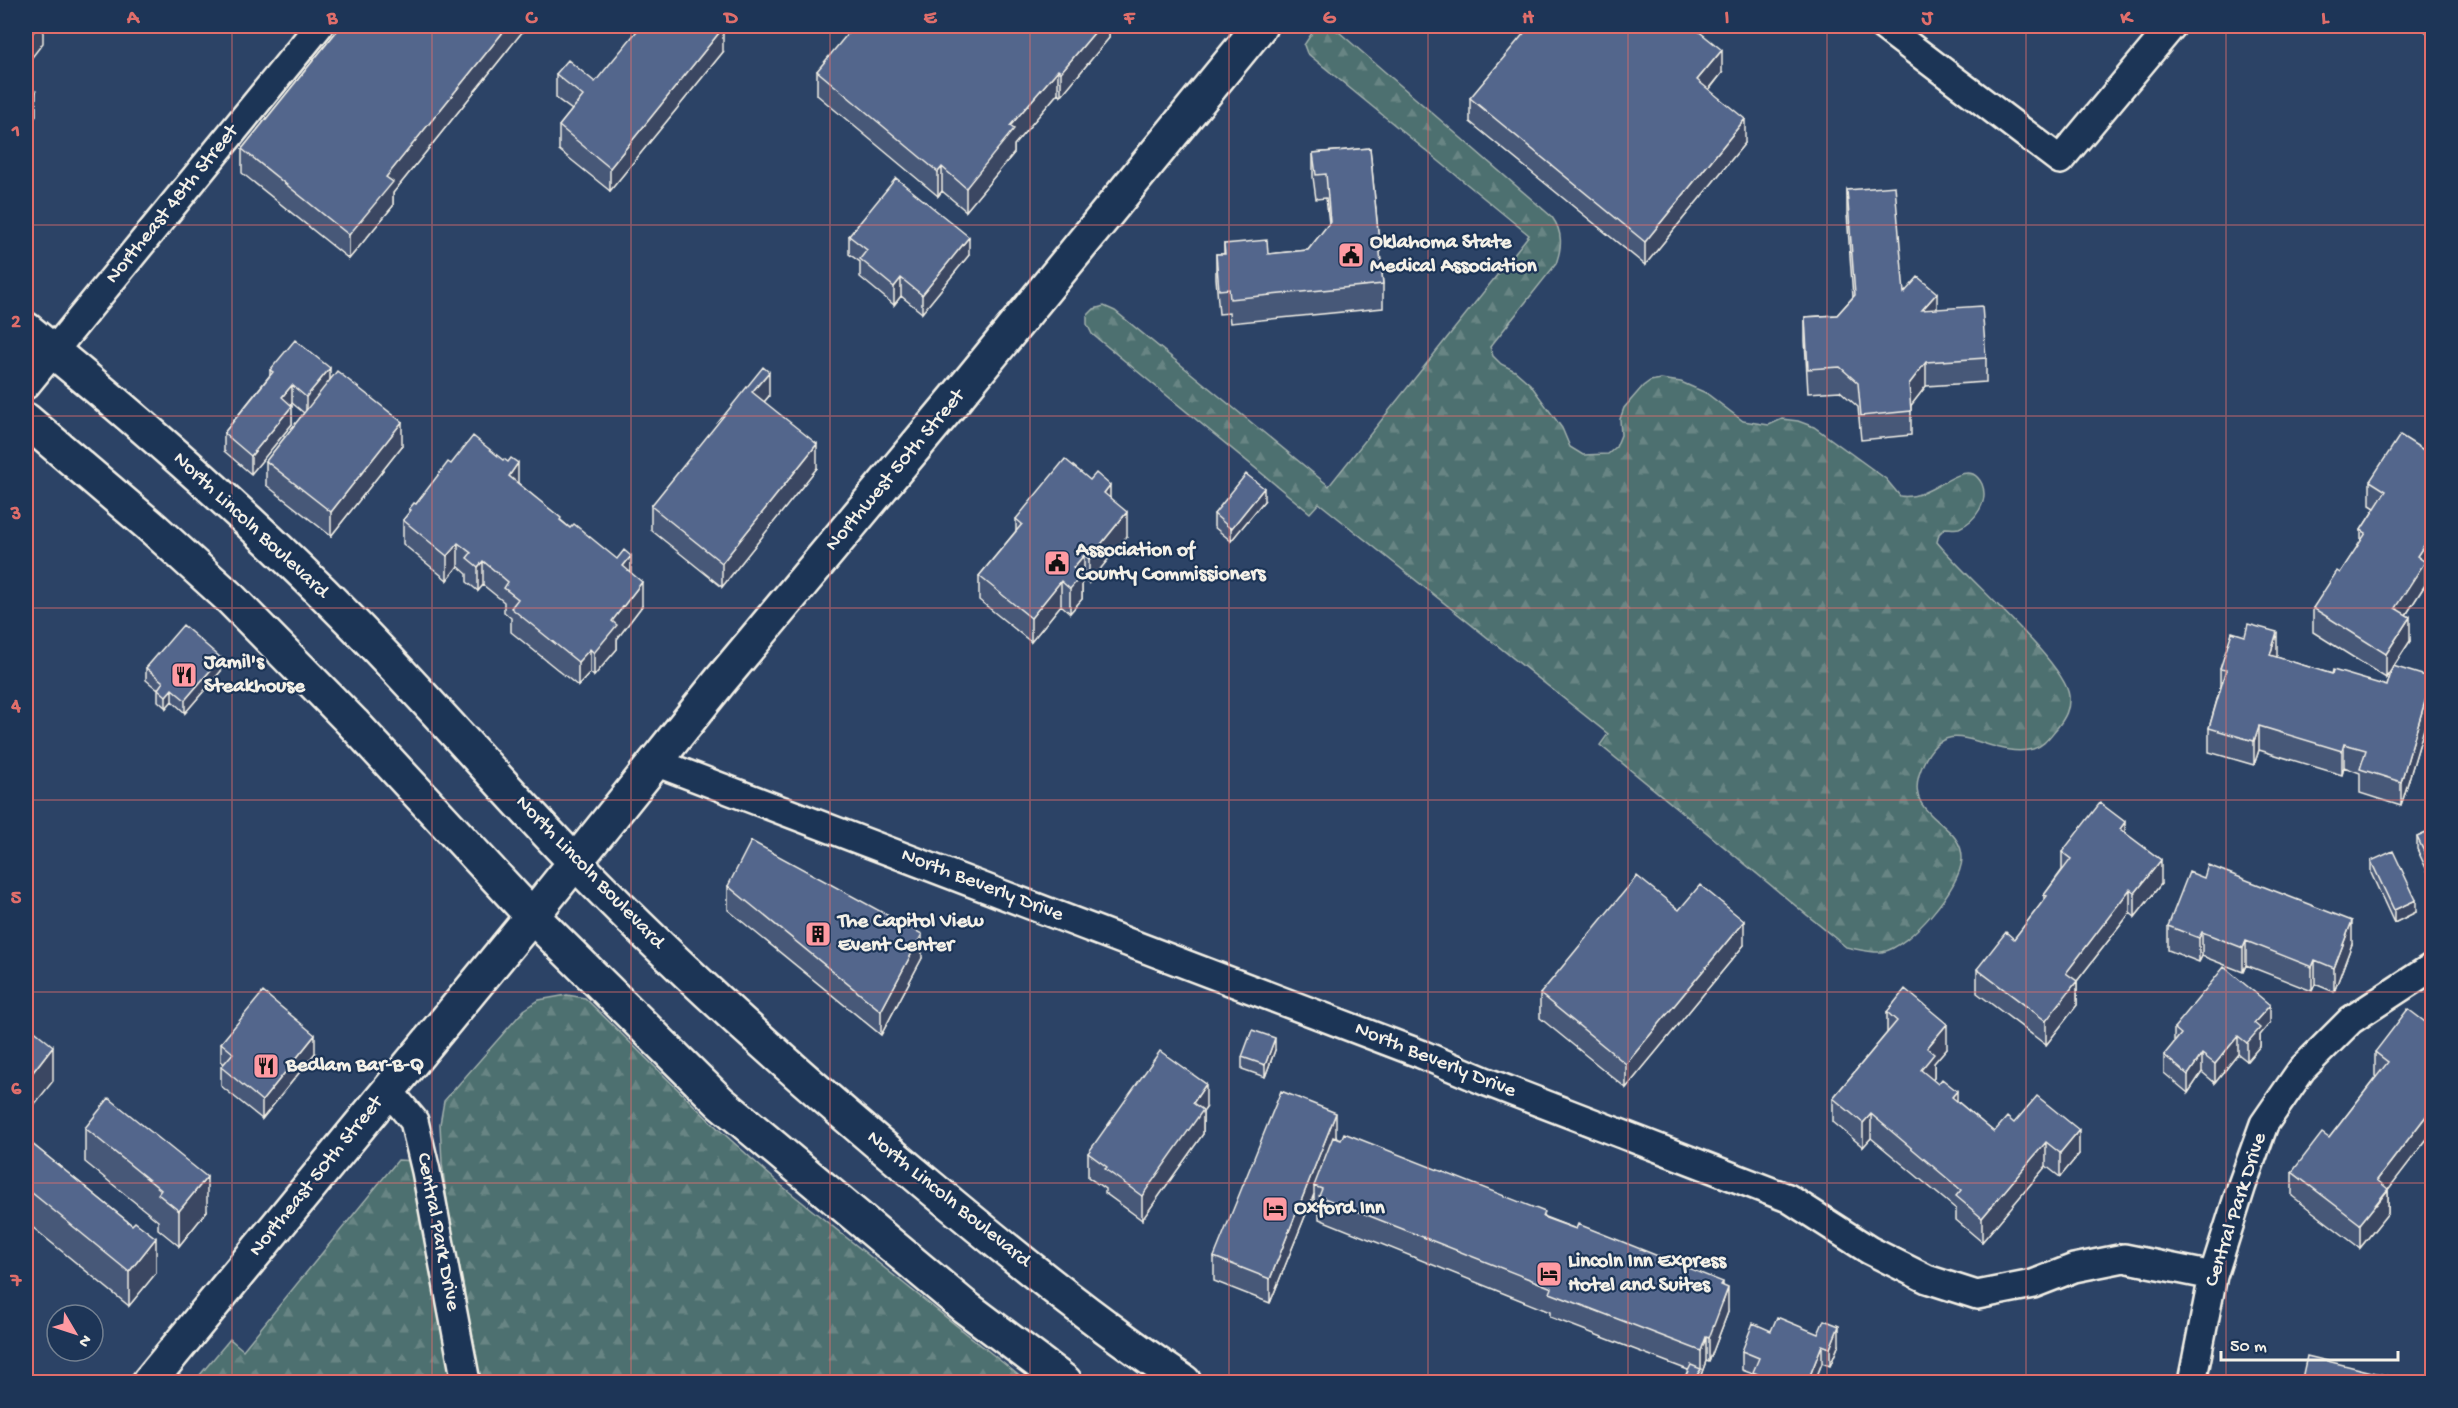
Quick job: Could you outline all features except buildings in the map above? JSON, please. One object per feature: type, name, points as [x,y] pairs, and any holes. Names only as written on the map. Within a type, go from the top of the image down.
[{"type":"main road","name":"Northwest 50th Street","points":[[532,916],[655,762],[1260,26]]},
{"type":"main road","name":"North Lincoln Boulevard","points":[[26,329],[219,494],[291,560],[353,622],[575,862],[689,975],[763,1044],[869,1136],[1034,1272],[1184,1383]]},
{"type":"main road","points":[[26,420],[155,530],[231,599],[368,739],[532,916],[720,1102],[955,1299],[1065,1383]]},
{"type":"main road","name":"Northeast 50th Street","points":[[149,1383],[532,916]]},
{"type":"street","name":"Northeast 48th Street","points":[[26,385],[319,26]]},
{"type":"street","points":[[1882,26],[2060,160],[2172,26]]},
{"type":"street","name":"North Beverly Drive","points":[[655,762],[1421,1054],[1519,1095],[1788,1198],[1869,1250],[1927,1279],[1977,1295],[2033,1284],[2074,1268],[2124,1258],[2213,1276]]},
{"type":"street","name":"Central Park Drive","points":[[2192,1383],[2213,1276],[2264,1124],[2296,1078],[2351,1020],[2433,967]]},
{"type":"street","name":"Central Park Drive","points":[[388,1090],[414,1121],[426,1171],[466,1383]]},
{"type":"green space","points":[[1328,26],[1339,32],[1552,217],[1556,223],[1560,240],[1556,264],[1490,347],[1493,356],[1501,364],[1515,371],[1530,384],[1562,428],[1570,447],[1583,455],[1608,454],[1616,447],[1621,435],[1620,419],[1624,408],[1643,386],[1650,381],[1661,379],[1681,382],[1706,393],[1743,421],[1769,425],[1782,419],[1798,421],[1814,427],[1886,479],[1900,496],[1921,494],[1966,473],[1973,474],[1982,484],[1984,497],[1976,515],[1959,528],[1945,528],[1939,534],[1937,542],[2033,641],[2051,663],[2063,681],[2069,696],[2069,705],[2065,717],[2057,728],[2037,748],[2016,751],[1953,737],[1940,741],[1929,753],[1919,775],[1917,790],[1920,801],[1927,811],[1954,836],[1960,847],[1962,859],[1953,885],[1944,899],[1919,928],[1893,948],[1878,952],[1846,947],[1600,745],[1608,734],[1319,503],[1310,513],[1092,334],[1087,324],[1087,316],[1094,309],[1104,306],[1115,311],[1329,486],[1529,235],[1307,53],[1304,45],[1316,27]]},
{"type":"green space","points":[[567,995],[585,998],[713,1124],[782,1186],[1027,1382],[478,1382],[456,1270],[442,1163],[440,1124],[444,1101],[524,1010],[539,1000]]},
{"type":"green space","points":[[398,1160],[417,1161],[453,1382],[194,1382],[230,1339],[243,1350]]},
{"type":"place","name":"Oklahoma State Medical Association","points":[[1351,255]]},
{"type":"place","name":"Association of County Commissioners","points":[[1057,563]]},
{"type":"place","name":"Jamil's Steakhouse","points":[[184,675]]},
{"type":"place","name":"The Capitol View Event Center","points":[[818,934]]},
{"type":"place","name":"Bedlam Bar-B-Q","points":[[266,1066]]},
{"type":"place","name":"Oxford Inn","points":[[1275,1209]]},
{"type":"place","name":"Lincoln Inn Express Hotel and Suites","points":[[1549,1274]]}]
